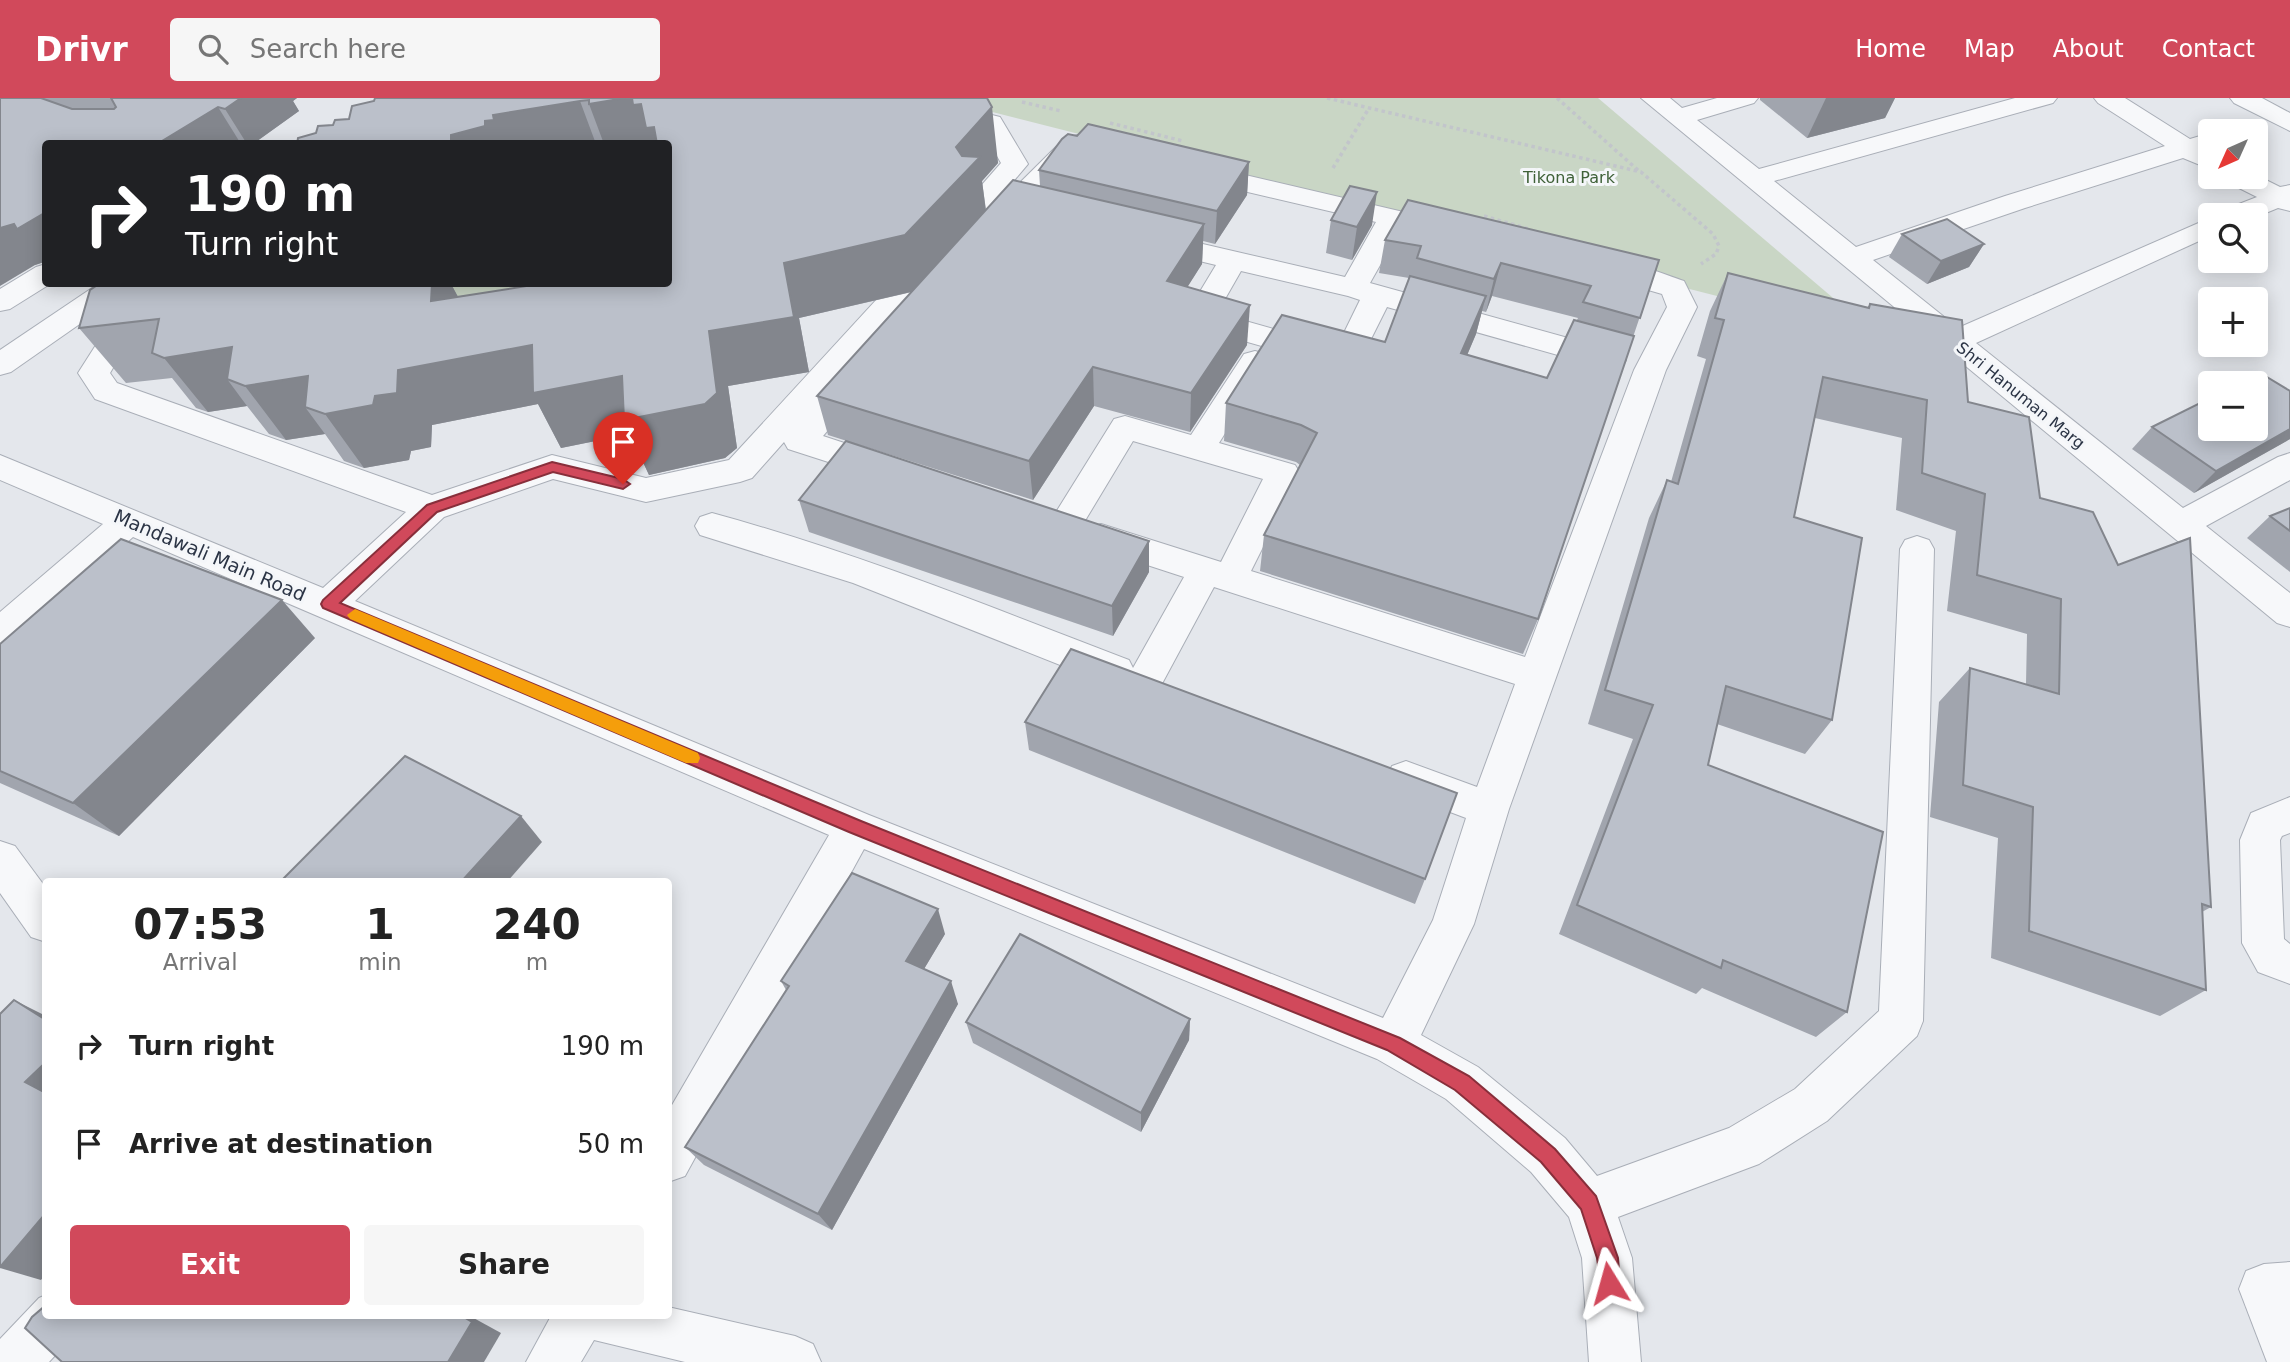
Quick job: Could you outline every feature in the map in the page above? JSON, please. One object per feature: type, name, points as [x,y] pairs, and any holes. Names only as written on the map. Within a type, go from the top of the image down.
[{"type":"street","points":[[892,98],[990,123],[1015,164],[962,241],[800,441],[919,479]]},
{"type":"street","name":"Shri Hanuman Marg","points":[[1654,98],[2288,609]]},
{"type":"street","points":[[1678,117],[1745,98]]},
{"type":"street","points":[[1753,179],[2044,98]]},
{"type":"street","points":[[2108,98],[2198,156]]},
{"type":"street","points":[[2243,98],[2288,121]]},
{"type":"street","points":[[2268,126],[2288,121]]},
{"type":"street","points":[[328,604],[432,508],[552,467],[646,490],[740,470],[962,241],[1023,210],[1075,143],[1102,135]]},
{"type":"street","points":[[1852,258],[2015,202],[2198,144]]},
{"type":"street","points":[[1168,165],[1393,218],[1475,226]]},
{"type":"street","points":[[2266,189],[2286,198]]},
{"type":"street","points":[[2268,204],[2286,198]]},
{"type":"street","points":[[1233,260],[1199,318],[1346,359],[1365,292],[1393,218]]},
{"type":"street","points":[[1954,341],[2198,231]]},
{"type":"street","points":[[1128,235],[1365,292],[1650,370]]},
{"type":"street","points":[[1394,1044],[1454,924],[1489,808],[1650,370],[1682,307],[1674,288],[1650,279],[1570,260]]},
{"type":"street","points":[[0,302],[42,276]]},
{"type":"street","points":[[0,365],[113,287]]},
{"type":"street","points":[[193,287],[113,344],[94,373],[106,391],[432,508]]},
{"type":"street","points":[[1198,450],[1269,339]]},
{"type":"street","points":[[1144,682],[1217,574],[1283,473],[1125,427],[1052,521],[1217,574],[1537,676]]},
{"type":"street","points":[[2181,524],[2290,465]]},
{"type":"street","name":"Mandawali Main Road","points":[[0,467],[855,827],[1394,1044],[1462,1083],[1548,1156],[1589,1203],[1607,1258],[1615,1362]]},
{"type":"street","points":[[5,623],[139,525]]},
{"type":"street","points":[[0,662],[139,525]]},
{"type":"street","points":[[712,526],[761,538],[878,578],[1183,696]]},
{"type":"street","points":[[1589,1203],[1742,1147],[1811,1105],[1901,1021],[1917,549]]},
{"type":"street","points":[[1374,766],[1489,808]]},
{"type":"street","points":[[2290,814],[2265,825],[2260,840],[2263,943],[2268,954],[2276,960],[2290,964]]},
{"type":"street","points":[[672,1151],[855,827]]},
{"type":"street","points":[[5,875],[42,918]]},
{"type":"street","points":[[2290,1287],[2264,1289],[2290,1356]]},
{"type":"street","points":[[14,1362],[54,1319]]},
{"type":"street","points":[[552,1362],[578,1319]]},
{"type":"street","points":[[603,1319],[661,1347],[795,1362]]},
{"type":"path","points":[[1327,98],[1641,172]]},
{"type":"path","points":[[1556,98],[1713,234],[1719,246],[1716,254],[1701,264],[1689,266]]},
{"type":"path","points":[[1010,99],[1063,112]]},
{"type":"path","points":[[1328,175],[1369,108]]},
{"type":"path","points":[[1102,135],[1196,144]]},
{"type":"path","points":[[1475,226],[1540,232]]},
{"type":"green space","name":"Tikona Park","points":[[1598,98],[1879,337],[945,100]]},
{"type":"green space","points":[[433,287],[525,287],[458,304]]},
{"type":"building","points":[[0,98],[41,98],[72,109],[114,109],[116,107],[111,98],[241,98],[225,109],[218,107],[164,140],[42,140],[42,214],[17,229],[14,224],[0,228]]},
{"type":"building","points":[[375,98],[625,98],[589,104],[589,100],[580,101],[493,115],[494,120],[485,121],[485,126],[451,135],[451,140],[298,140],[316,133],[318,126],[333,125],[335,120],[349,119],[352,106],[374,101]]},
{"type":"building","points":[[632,98],[987,98],[992,107],[956,147],[962,156],[980,157],[905,235],[784,263],[794,317],[709,331],[717,393],[705,404],[624,420],[622,376],[533,393],[532,345],[398,370],[397,393],[375,396],[373,405],[325,414],[305,407],[308,376],[245,386],[227,379],[232,347],[164,358],[152,353],[159,319],[79,328],[90,290],[94,287],[432,287],[431,301],[521,287],[672,287],[672,140],[656,140],[654,127],[646,128],[641,104],[633,105]]},
{"type":"building","points":[[1088,124],[1249,162],[1217,211],[1039,170],[1062,139],[1068,134],[1077,136]]},
{"type":"building","points":[[1013,180],[1204,224],[1167,281],[1250,305],[1191,393],[1093,367],[1029,461],[817,396]]},
{"type":"building","points":[[1350,186],[1377,192],[1357,227],[1331,220]]},
{"type":"building","points":[[1408,200],[1659,260],[1640,318],[1583,302],[1591,286],[1501,263],[1494,279],[1417,258],[1421,246],[1385,240]]},
{"type":"building","points":[[1947,219],[1984,244],[1941,261],[1902,234]]},
{"type":"building","points":[[1728,273],[1869,308],[1870,304],[1962,320],[1968,402],[2029,417],[2040,498],[2093,512],[2118,565],[2190,538],[2211,907],[2202,904],[2206,990],[2029,931],[2033,807],[1963,785],[1970,668],[2059,694],[2061,599],[1977,575],[1985,494],[1922,473],[1927,400],[1823,377],[1794,517],[1862,538],[1832,720],[1726,686],[1708,765],[1883,832],[1847,1012],[1723,960],[1721,968],[1577,905],[1653,705],[1605,690],[1667,480],[1678,484],[1724,320],[1715,318]]},
{"type":"building","points":[[1410,276],[1486,296],[1461,353],[1547,378],[1574,320],[1634,336],[1538,619],[1264,535],[1317,433],[1301,425],[1226,403],[1282,315],[1385,342]]},
{"type":"building","points":[[2268,378],[2290,391],[2290,429],[2216,471],[2152,427],[2198,404],[2198,441],[2268,441]]},
{"type":"building","points":[[846,441],[1149,541],[1112,606],[799,500]]},
{"type":"building","points":[[2290,508],[2290,531],[2270,516]]},
{"type":"building","points":[[121,539],[282,600],[73,803],[0,771],[0,644]]},
{"type":"building","points":[[1071,649],[1457,793],[1425,879],[1025,722]]},
{"type":"building","points":[[405,756],[521,816],[465,878],[284,878]]},
{"type":"building","points":[[852,873],[938,909],[906,961],[951,981],[818,1214],[685,1147],[789,986],[781,981]]},
{"type":"building","points":[[1020,934],[1190,1019],[1141,1113],[966,1022]]},
{"type":"building","points":[[14,1000],[42,1018],[42,1066],[25,1082],[42,1091],[42,1218],[0,1267],[0,1014]]},
{"type":"building","points":[[42,1308],[42,1319],[467,1319],[472,1322],[448,1362],[62,1362],[25,1328]]},
{"type":"slow traffic","points":[[355,615],[692,758]]},
{"type":"route","points":[[623,484],[552,467],[432,508],[328,604],[855,827],[1394,1044],[1462,1083],[1548,1156],[1589,1203],[1607,1258],[1609,1283]]}]
